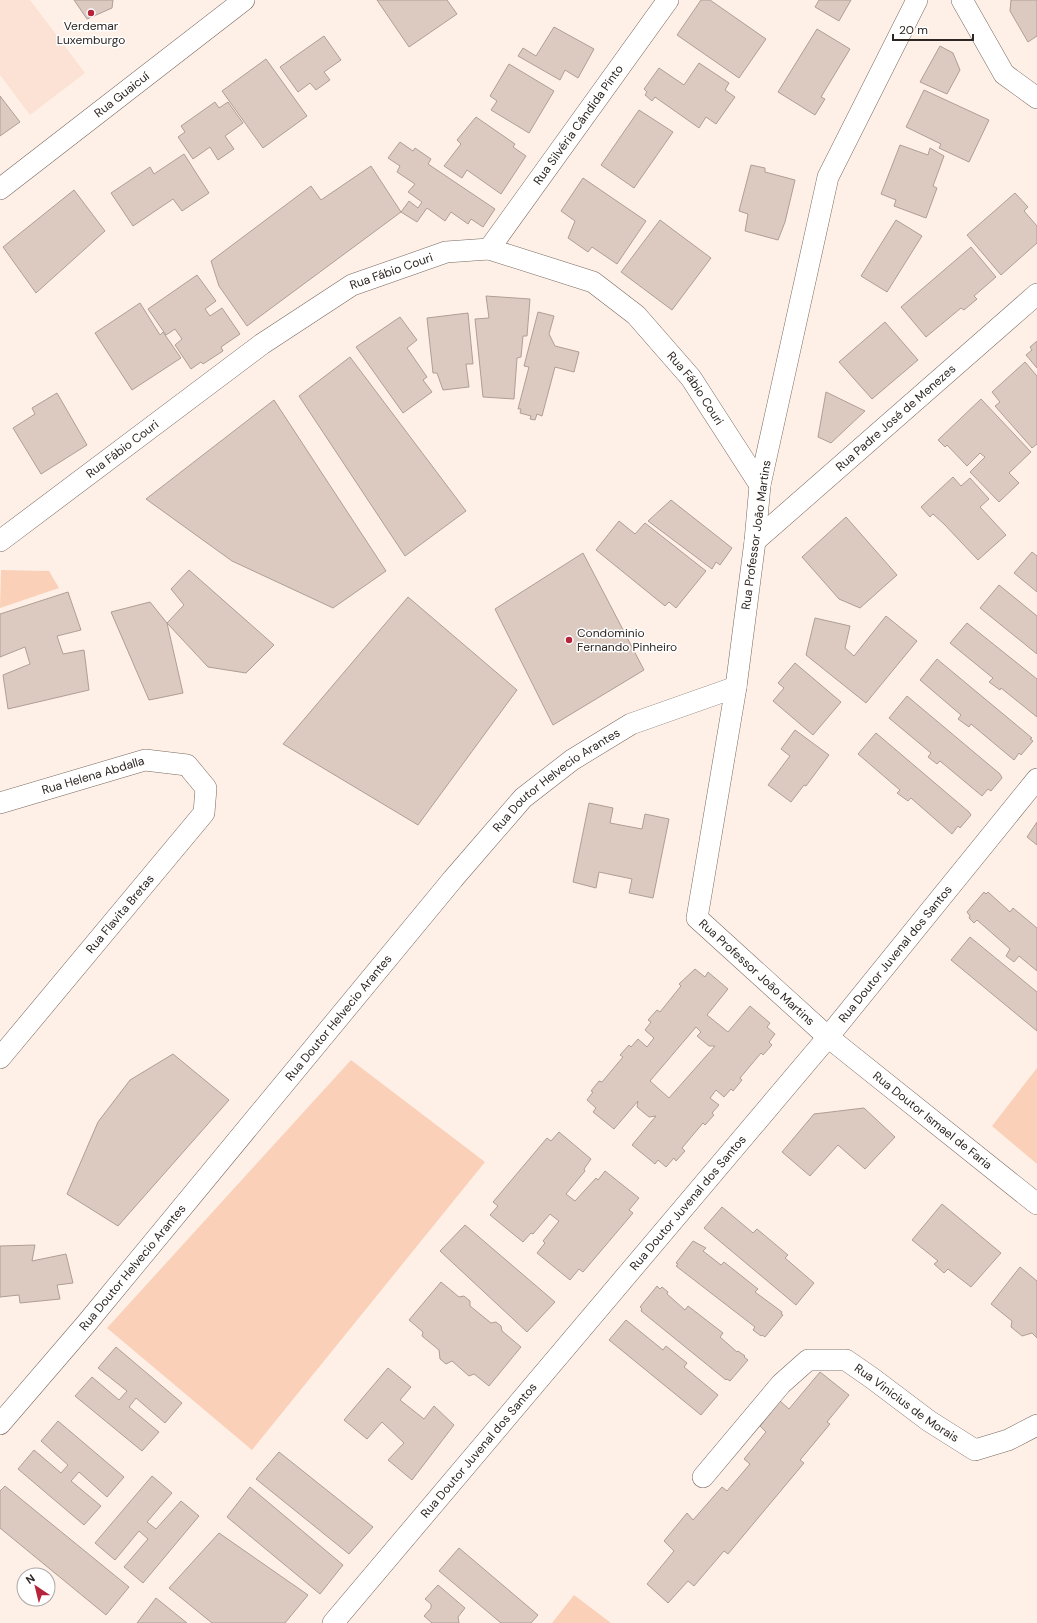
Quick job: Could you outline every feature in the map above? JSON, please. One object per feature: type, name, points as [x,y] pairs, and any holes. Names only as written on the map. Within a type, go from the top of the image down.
[{"type":"street","name":"Rua Guaicuí","points":[[0,189],[244,0]]},
{"type":"street","name":"Rua Silvéria Cândida Pinto","points":[[489,249],[668,0]]},
{"type":"street","name":"Rua Professor João Martins","points":[[828,1037],[697,918],[736,688],[755,541],[760,485],[828,177],[917,0]]},
{"type":"street","points":[[962,0],[1004,74],[1037,98]]},
{"type":"street","name":"Rua Fábio Couri","points":[[0,540],[262,344],[352,285],[446,252],[489,249],[594,282],[636,315],[691,378],[760,485]]},
{"type":"street","name":"Rua Padre José de Menezes","points":[[755,541],[1037,294]]},
{"type":"street","name":"Rua Doutor Helvecio Arantes","points":[[0,1424],[86,1324],[453,878],[523,798],[572,760],[631,724],[736,688]]},
{"type":"street","name":"Rua Helena Abdalla","points":[[0,803],[145,760],[187,765]]},
{"type":"street","name":"Rua Flavita Bretas","points":[[0,1058],[204,813],[206,788],[187,765]]},
{"type":"street","name":"Rua Doutor Juvenal dos Santos","points":[[333,1623],[828,1037],[1037,779]]},
{"type":"street","name":"Rua Doutor Ismael de Faria","points":[[828,1037],[1037,1204]]},
{"type":"street","name":"Rua Vinicius de Morais","points":[[702,1477],[781,1384],[808,1360],[846,1360],[929,1422],[974,1450],[1008,1440],[1037,1425]]},
{"type":"shaded area","points":[[0,0],[30,0],[85,73],[30,115],[0,75]]},
{"type":"shaded area","points":[[1,570],[49,571],[59,588],[0,608]]},
{"type":"shaded area","points":[[351,1060],[485,1162],[252,1450],[107,1328]]},
{"type":"shaded area","points":[[1037,1068],[1037,1164],[992,1126]]},
{"type":"shaded area","points":[[574,1595],[611,1623],[552,1623]]},
{"type":"building","name":"Verdemar Luxemburgo","points":[[74,0],[113,0],[112,8],[87,19]]},
{"type":"building","points":[[377,0],[447,0],[457,14],[409,47]]},
{"type":"building","points":[[701,0],[710,0],[766,39],[739,78],[677,35]]},
{"type":"building","points":[[819,0],[851,0],[839,21],[815,7]]},
{"type":"building","points":[[1011,0],[1037,0],[1037,36],[1028,42],[1010,11]]},
{"type":"building","points":[[554,27],[594,49],[578,78],[565,70],[560,80],[518,56],[523,48],[536,56]]},
{"type":"building","points":[[817,29],[850,49],[821,97],[825,99],[815,115],[778,92]]},
{"type":"building","points":[[324,36],[341,60],[324,72],[330,80],[316,90],[310,83],[298,92],[280,67]]},
{"type":"building","points":[[940,46],[953,53],[960,70],[947,94],[920,82]]},
{"type":"building","points":[[266,59],[307,116],[263,148],[222,91]]},
{"type":"building","points":[[699,63],[729,83],[725,90],[735,97],[716,124],[706,117],[699,128],[655,97],[652,101],[645,95],[647,92],[644,89],[659,68],[684,85]]},
{"type":"building","points":[[509,64],[554,91],[529,133],[491,110],[497,101],[490,96]]},
{"type":"building","points":[[924,90],[989,120],[969,162],[939,148],[941,144],[906,127]]},
{"type":"building","points":[[0,96],[20,122],[0,136]]},
{"type":"building","points":[[215,102],[219,108],[228,102],[243,123],[225,136],[234,149],[218,160],[210,147],[193,159],[178,137],[185,132],[181,126]]},
{"type":"building","points":[[639,110],[673,132],[634,188],[601,165]]},
{"type":"building","points":[[476,117],[515,144],[513,147],[526,156],[501,194],[467,170],[462,178],[444,166],[461,144],[457,140]]},
{"type":"building","points":[[400,142],[413,151],[415,148],[431,159],[428,164],[495,209],[483,227],[471,219],[468,224],[451,212],[445,221],[427,208],[417,222],[401,212],[409,201],[418,208],[422,202],[408,192],[415,184],[397,172],[400,166],[388,158]]},
{"type":"building","points":[[900,145],[928,155],[930,148],[944,156],[933,186],[937,188],[926,218],[894,206],[896,200],[881,194]]},
{"type":"building","points":[[184,154],[209,193],[182,211],[173,199],[133,226],[111,193],[150,167],[154,174]]},
{"type":"building","points":[[751,165],[765,168],[765,172],[795,180],[785,222],[778,240],[745,231],[748,214],[739,211]]},
{"type":"building","points":[[371,166],[401,212],[247,326],[219,286],[211,261],[311,186],[321,200]]},
{"type":"building","points":[[583,178],[646,221],[617,264],[592,247],[588,252],[568,238],[575,221],[561,211]]},
{"type":"building","points":[[74,190],[105,231],[36,293],[3,247]]},
{"type":"building","points":[[1015,193],[1028,207],[1024,211],[1037,226],[1037,243],[1001,275],[967,235]]},
{"type":"building","points":[[660,220],[711,258],[672,310],[621,272]]},
{"type":"building","points":[[896,220],[922,236],[887,292],[861,276]]},
{"type":"building","points":[[971,247],[996,277],[974,296],[977,299],[964,310],[961,308],[926,337],[901,307]]},
{"type":"building","points":[[197,275],[216,301],[205,309],[210,316],[222,308],[240,334],[221,347],[223,351],[203,364],[201,362],[191,369],[175,345],[182,339],[175,329],[166,335],[148,309]]},
{"type":"building","points":[[486,296],[530,299],[527,336],[523,336],[521,357],[517,358],[514,399],[483,397],[475,319],[489,318]]},
{"type":"building","points":[[140,303],[160,335],[163,332],[181,358],[132,390],[95,333]]},
{"type":"building","points":[[538,312],[554,316],[549,334],[555,346],[579,352],[574,372],[555,367],[542,416],[537,414],[535,420],[530,419],[531,416],[520,413],[521,409],[518,409],[529,367],[524,366]]},
{"type":"building","points":[[468,313],[473,364],[466,364],[469,387],[443,390],[437,373],[433,373],[427,318]]},
{"type":"building","points":[[400,317],[417,340],[407,348],[427,377],[423,380],[432,392],[403,413],[356,347]]},
{"type":"building","points":[[885,322],[918,360],[872,399],[839,362]]},
{"type":"building","points":[[1037,341],[1037,368],[1026,355],[1032,350],[1030,347]]},
{"type":"building","points":[[350,357],[466,511],[405,556],[299,396]]},
{"type":"building","points":[[1025,362],[1037,376],[1037,444],[1032,448],[995,406],[1000,402],[992,392]]},
{"type":"building","points":[[826,392],[865,411],[831,443],[818,437]]},
{"type":"building","points":[[57,393],[87,445],[41,474],[13,428],[35,414],[32,408]]},
{"type":"building","points":[[981,399],[1031,452],[1009,473],[1019,483],[999,502],[970,472],[985,457],[980,453],[967,466],[947,445],[945,447],[938,440]]},
{"type":"building","points":[[274,400],[386,571],[333,608],[232,561],[146,499]]},
{"type":"building","points":[[953,477],[961,486],[970,478],[989,499],[980,507],[1006,535],[978,560],[944,524],[933,514],[930,517],[921,507]]},
{"type":"building","points":[[671,500],[732,548],[720,565],[716,562],[712,569],[648,521]]},
{"type":"building","points":[[846,517],[897,575],[860,608],[839,599],[802,557]]},
{"type":"building","points":[[619,521],[635,534],[645,523],[706,571],[676,608],[669,602],[665,606],[596,550]]},
{"type":"building","points":[[1032,552],[1037,556],[1037,592],[1014,573]]},
{"type":"building","name":"Condominio Fernando Pinheiro","points":[[583,553],[644,670],[553,725],[495,609]]},
{"type":"building","points":[[189,570],[274,645],[246,673],[208,667],[167,623],[184,605],[171,589]]},
{"type":"building","points":[[999,585],[1037,616],[1037,654],[980,608]]},
{"type":"building","points":[[68,592],[81,630],[57,636],[63,654],[84,650],[89,690],[8,709],[3,675],[30,664],[25,647],[0,657],[0,614]]},
{"type":"building","points":[[408,597],[517,690],[418,825],[283,744]]},
{"type":"building","points":[[150,602],[167,623],[183,693],[149,700],[111,612]]},
{"type":"building","points":[[886,616],[917,641],[866,703],[806,655],[815,618],[850,626],[845,648],[854,656]]},
{"type":"building","points":[[967,623],[1037,679],[1037,717],[1001,688],[1000,690],[989,682],[993,678],[950,643]]},
{"type":"building","points":[[937,659],[1032,738],[1030,739],[1033,741],[1021,755],[1019,753],[1014,760],[971,724],[969,727],[958,719],[961,715],[920,680]]},
{"type":"building","points":[[795,663],[841,702],[813,735],[773,701],[784,688],[778,683]]},
{"type":"building","points":[[907,696],[1000,774],[1002,778],[991,791],[988,789],[982,796],[940,761],[937,764],[928,757],[931,753],[889,718]]},
{"type":"building","points":[[795,730],[829,755],[806,786],[804,785],[791,802],[768,785],[790,756],[781,749]]},
{"type":"building","points":[[876,733],[969,812],[971,815],[960,828],[958,826],[952,834],[911,798],[908,801],[897,793],[900,790],[858,754]]},
{"type":"building","points":[[589,803],[613,808],[610,823],[642,829],[645,814],[669,819],[653,898],[629,893],[632,879],[599,872],[596,888],[573,882]]},
{"type":"building","points":[[1037,822],[1037,845],[1027,837]]},
{"type":"building","points":[[984,892],[986,894],[988,892],[1010,912],[1013,908],[1037,928],[1037,971],[1019,956],[1014,962],[1006,956],[1010,949],[977,920],[974,923],[969,918],[970,916],[967,912]]},
{"type":"building","points":[[970,937],[1037,992],[1037,1031],[951,960]]},
{"type":"building","points":[[695,969],[705,977],[708,972],[728,989],[707,1015],[728,1032],[750,1006],[770,1023],[767,1027],[775,1034],[769,1042],[772,1045],[763,1055],[761,1053],[740,1078],[742,1080],[733,1091],[731,1089],[724,1097],[716,1090],[710,1098],[719,1105],[712,1113],[714,1115],[705,1125],[703,1123],[682,1148],[685,1151],[676,1161],[674,1158],[666,1167],[658,1160],[655,1164],[632,1145],[656,1116],[649,1117],[637,1107],[638,1101],[614,1129],[593,1112],[596,1108],[587,1100],[593,1092],[591,1091],[599,1081],[602,1082],[623,1057],[620,1055],[629,1045],[631,1047],[638,1039],[647,1047],[654,1038],[645,1030],[651,1022],[648,1020],[657,1010],[660,1012],[681,986],[679,984]],"holes":[[[696,1027],[701,1032],[697,1036],[709,1046],[715,1046],[669,1098],[650,1081]]]},
{"type":"building","points":[[173,1054],[229,1100],[118,1226],[67,1194],[98,1122],[130,1080]]},
{"type":"building","points":[[864,1108],[895,1137],[865,1169],[838,1145],[810,1176],[782,1152],[814,1114]]},
{"type":"building","points":[[559,1132],[591,1159],[584,1169],[585,1171],[566,1194],[575,1201],[596,1178],[598,1180],[605,1171],[639,1198],[629,1210],[633,1213],[583,1272],[579,1269],[570,1280],[537,1253],[545,1243],[543,1241],[559,1221],[550,1214],[533,1234],[531,1233],[523,1242],[490,1215],[498,1206],[493,1202],[547,1138],[551,1141]]},
{"type":"building","points":[[942,1204],[1001,1253],[971,1287],[948,1269],[944,1273],[934,1264],[938,1261],[912,1240]]},
{"type":"building","points":[[722,1207],[753,1233],[757,1229],[788,1255],[785,1258],[814,1283],[796,1305],[704,1228]]},
{"type":"building","points":[[465,1225],[555,1302],[527,1332],[440,1251]]},
{"type":"building","points":[[693,1241],[706,1248],[703,1251],[721,1265],[724,1262],[758,1289],[755,1292],[782,1312],[781,1314],[783,1315],[765,1337],[753,1330],[755,1327],[676,1266],[678,1264],[676,1263]]},
{"type":"building","points":[[35,1245],[32,1261],[66,1254],[73,1283],[57,1285],[60,1299],[20,1303],[19,1295],[0,1297],[0,1246]]},
{"type":"building","points":[[1020,1267],[1037,1281],[1037,1338],[1032,1333],[1022,1336],[1011,1327],[1012,1321],[991,1304]]},
{"type":"building","points":[[441,1282],[459,1297],[464,1296],[470,1301],[470,1306],[491,1323],[496,1322],[501,1326],[502,1331],[521,1347],[489,1386],[474,1374],[469,1376],[452,1361],[446,1364],[440,1359],[439,1350],[422,1336],[423,1332],[409,1320]]},
{"type":"building","points":[[657,1286],[660,1289],[662,1287],[668,1292],[667,1294],[685,1310],[688,1306],[723,1333],[720,1337],[737,1352],[738,1351],[745,1356],[744,1357],[748,1360],[730,1381],[727,1379],[726,1380],[641,1311],[642,1309],[640,1307]]},
{"type":"building","points":[[626,1320],[663,1350],[666,1346],[687,1363],[684,1367],[718,1395],[701,1415],[609,1340]]},
{"type":"building","points":[[116,1347],[182,1403],[165,1423],[136,1398],[129,1407],[159,1432],[142,1451],[75,1396],[92,1377],[119,1400],[127,1391],[98,1368]]},
{"type":"building","points":[[388,1368],[411,1387],[400,1400],[424,1419],[434,1406],[454,1425],[412,1480],[388,1460],[404,1443],[382,1422],[367,1439],[344,1420]]},
{"type":"building","points":[[820,1372],[849,1395],[827,1422],[830,1424],[800,1460],[804,1463],[728,1554],[724,1551],[694,1586],[688,1581],[668,1603],[647,1584],[674,1551],[664,1541],[687,1513],[693,1520],[722,1487],[727,1491],[750,1464],[744,1459],[766,1432],[760,1426],[780,1401],[789,1409]]},
{"type":"building","points":[[58,1421],[124,1477],[107,1497],[79,1472],[71,1481],[101,1506],[84,1525],[18,1469],[34,1450],[61,1473],[68,1465],[41,1441]]},
{"type":"building","points":[[279,1452],[373,1527],[349,1554],[256,1479]]},
{"type":"building","points":[[152,1476],[172,1493],[147,1522],[156,1529],[181,1501],[199,1516],[143,1583],[124,1567],[148,1539],[139,1531],[115,1560],[95,1543]]},
{"type":"building","points":[[5,1486],[129,1587],[106,1615],[56,1574],[56,1567],[48,1567],[0,1528],[0,1491]]},
{"type":"building","points":[[250,1487],[343,1565],[320,1594],[227,1517]]},
{"type":"building","points":[[219,1533],[308,1595],[285,1623],[212,1623],[169,1588]]},
{"type":"building","points":[[459,1548],[538,1615],[531,1623],[501,1623],[439,1571]]},
{"type":"building","points":[[438,1585],[465,1608],[458,1617],[459,1623],[432,1623],[424,1616],[431,1608],[431,1604],[425,1599]]},
{"type":"building","points":[[156,1598],[187,1623],[137,1623]]},
{"type":"place","name":"Verdemar Luxemburgo","points":[[91,13]]},
{"type":"place","name":"Condominio Fernando Pinheiro","points":[[569,640]]}]
